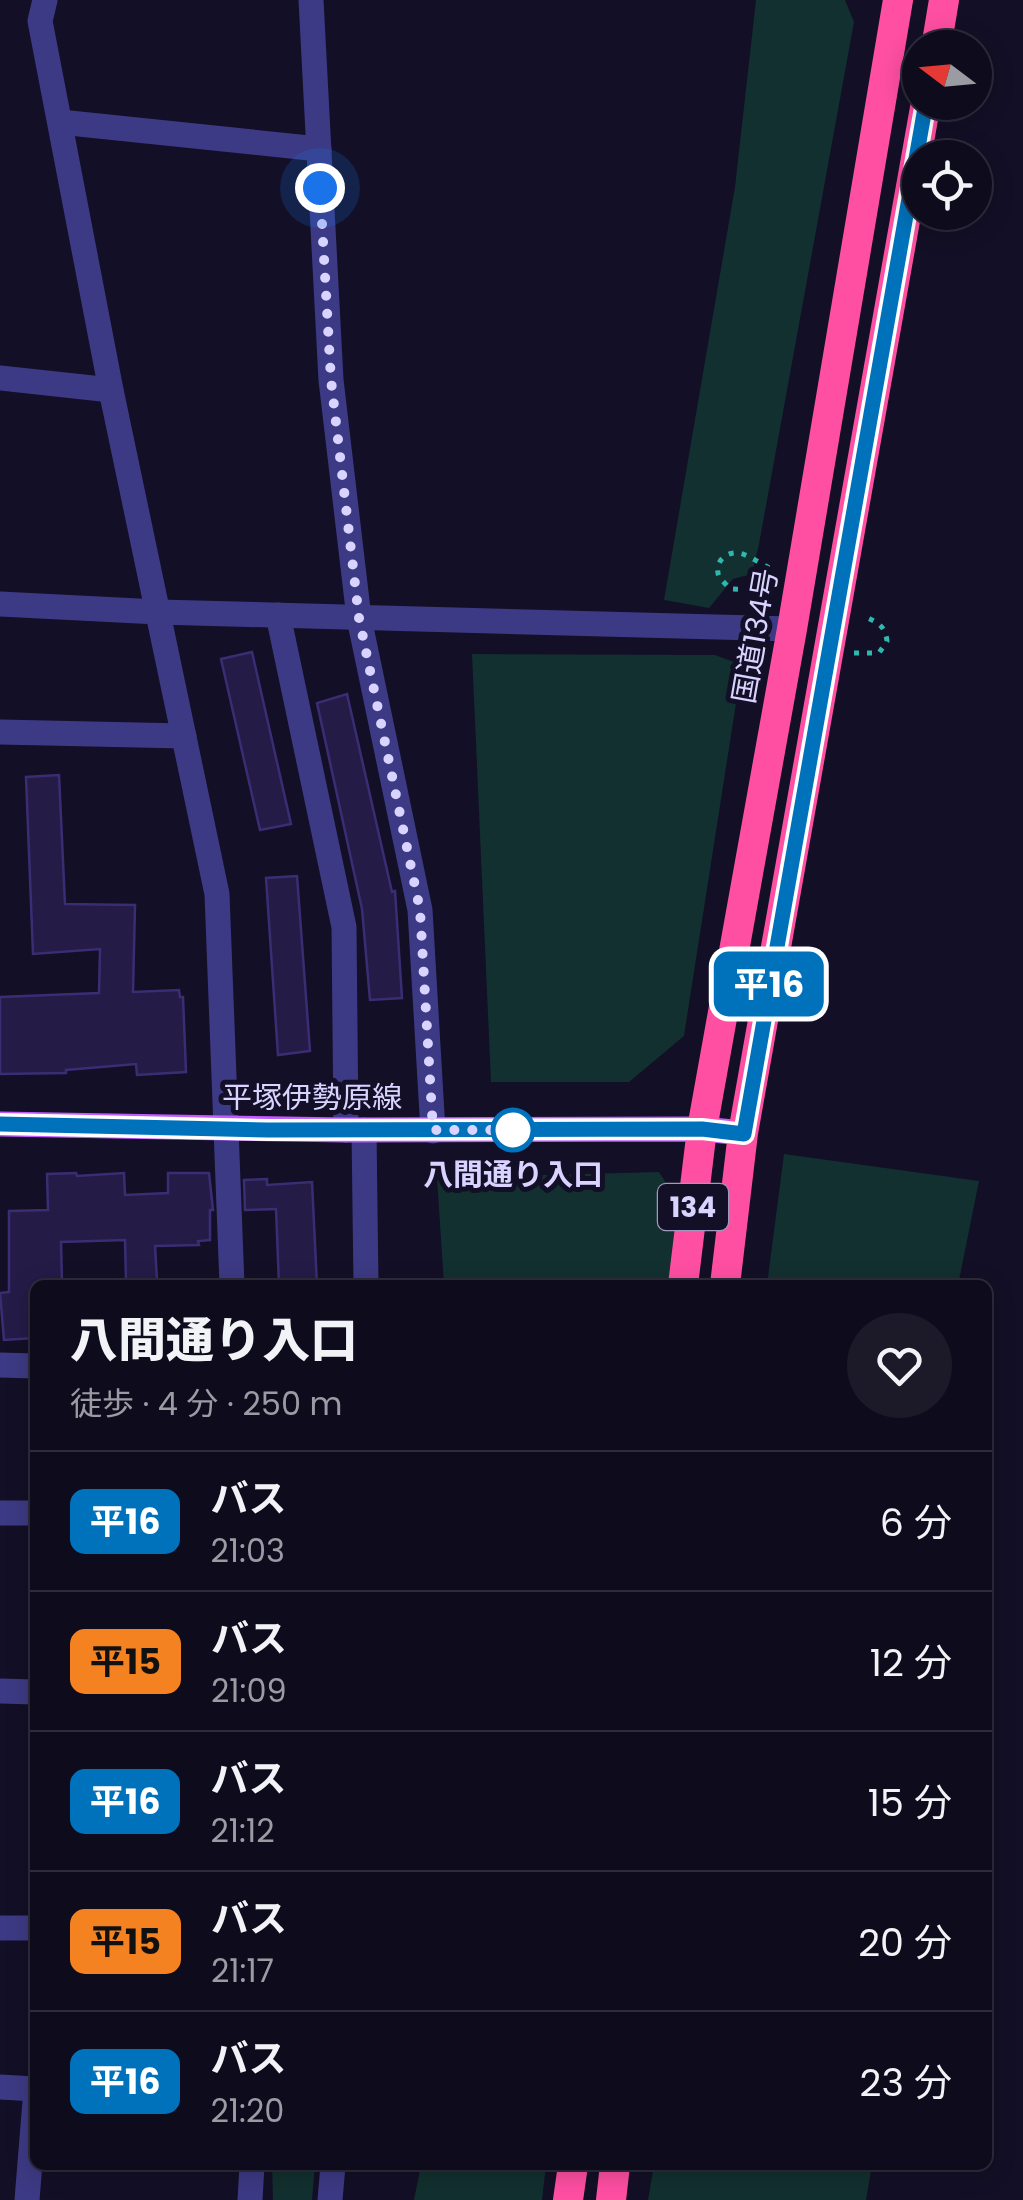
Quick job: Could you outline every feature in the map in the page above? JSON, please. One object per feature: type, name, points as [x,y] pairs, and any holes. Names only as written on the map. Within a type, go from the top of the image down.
[{"type":"highway","name":"国道134号","points":[[684,1280],[702,1129],[792,629],[898,0]]},
{"type":"highway","points":[[939,30],[944,0]]},
{"type":"highway","name":"134","points":[[725,1280],[744,1134],[923,120]]},
{"type":"highway","points":[[568,2200],[572,2170]]},
{"type":"highway","points":[[611,2200],[614,2170]]},
{"type":"main road","name":"平塚伊勢原線","points":[[0,1124],[355,1130],[702,1129],[744,1134]]},
{"type":"street","points":[[45,0],[40,21],[111,390],[217,894],[232,1280]]},
{"type":"street","points":[[311,0],[331,380],[359,618],[420,910],[433,1130]]},
{"type":"street","points":[[60,122],[318,149]]},
{"type":"street","points":[[0,378],[111,390]]},
{"type":"street","points":[[0,604],[278,616],[792,629]]},
{"type":"street","points":[[278,616],[344,927],[366,1280]]},
{"type":"street","points":[[0,732],[184,736]]},
{"type":"street","points":[[0,1365],[30,1366]]},
{"type":"street","points":[[0,1513],[30,1513]]},
{"type":"street","points":[[0,1691],[30,1692]]},
{"type":"street","points":[[0,1928],[30,1928]]},
{"type":"street","points":[[0,2087],[30,2089]]},
{"type":"street","points":[[27,2200],[30,2163]]},
{"type":"street","points":[[250,2200],[252,2170]]},
{"type":"street","points":[[330,2200],[333,2170]]},
{"type":"path","points":[[764,590],[730,590],[720,577],[718,566],[722,557],[732,552],[765,566]]},
{"type":"path","points":[[854,612],[880,623],[888,641],[879,653],[860,654]]},
{"type":"green space","points":[[756,0],[845,0],[854,22],[752,574],[733,579],[709,608],[664,600],[735,187]]},
{"type":"green space","points":[[472,654],[715,655],[742,665],[684,1036],[629,1082],[491,1082]]},
{"type":"green space","points":[[784,1154],[979,1181],[959,1280],[768,1280]]},
{"type":"green space","points":[[659,1172],[681,1206],[674,1280],[444,1280],[437,1178]]},
{"type":"green space","points":[[272,2170],[315,2170],[312,2200],[273,2200]]},
{"type":"green space","points":[[420,2170],[545,2170],[542,2200],[414,2200]]},
{"type":"green space","points":[[653,2170],[871,2170],[866,2200],[648,2200]]},
{"type":"building","points":[[252,652],[291,824],[260,830],[221,659]]},
{"type":"building","points":[[347,694],[392,892],[395,891],[402,998],[370,1000],[362,909],[317,703]]},
{"type":"building","points":[[59,775],[65,904],[135,905],[133,992],[179,990],[183,997],[186,1072],[137,1075],[136,1064],[66,1073],[0,1074],[0,997],[99,993],[100,949],[33,954],[26,777]]},
{"type":"building","points":[[297,876],[310,1051],[278,1055],[266,878]]},
{"type":"building","points":[[124,1173],[125,1195],[168,1193],[168,1173],[209,1173],[213,1210],[210,1240],[198,1241],[199,1245],[155,1246],[157,1280],[126,1280],[125,1240],[61,1242],[62,1280],[30,1280],[30,1338],[4,1340],[0,1293],[9,1292],[9,1211],[48,1210],[47,1174]]},
{"type":"building","points":[[267,1179],[267,1185],[312,1182],[317,1280],[279,1280],[276,1209],[245,1210],[244,1180]]},
{"type":"bus line","name":"平16","points":[[0,1124],[268,1130],[702,1129],[744,1134],[923,120]]},
{"type":"place","name":"八間通り入口","points":[[513,1130]]},
{"type":"route","points":[[320,188],[331,380],[359,618],[420,910],[433,1130],[513,1130]]}]
